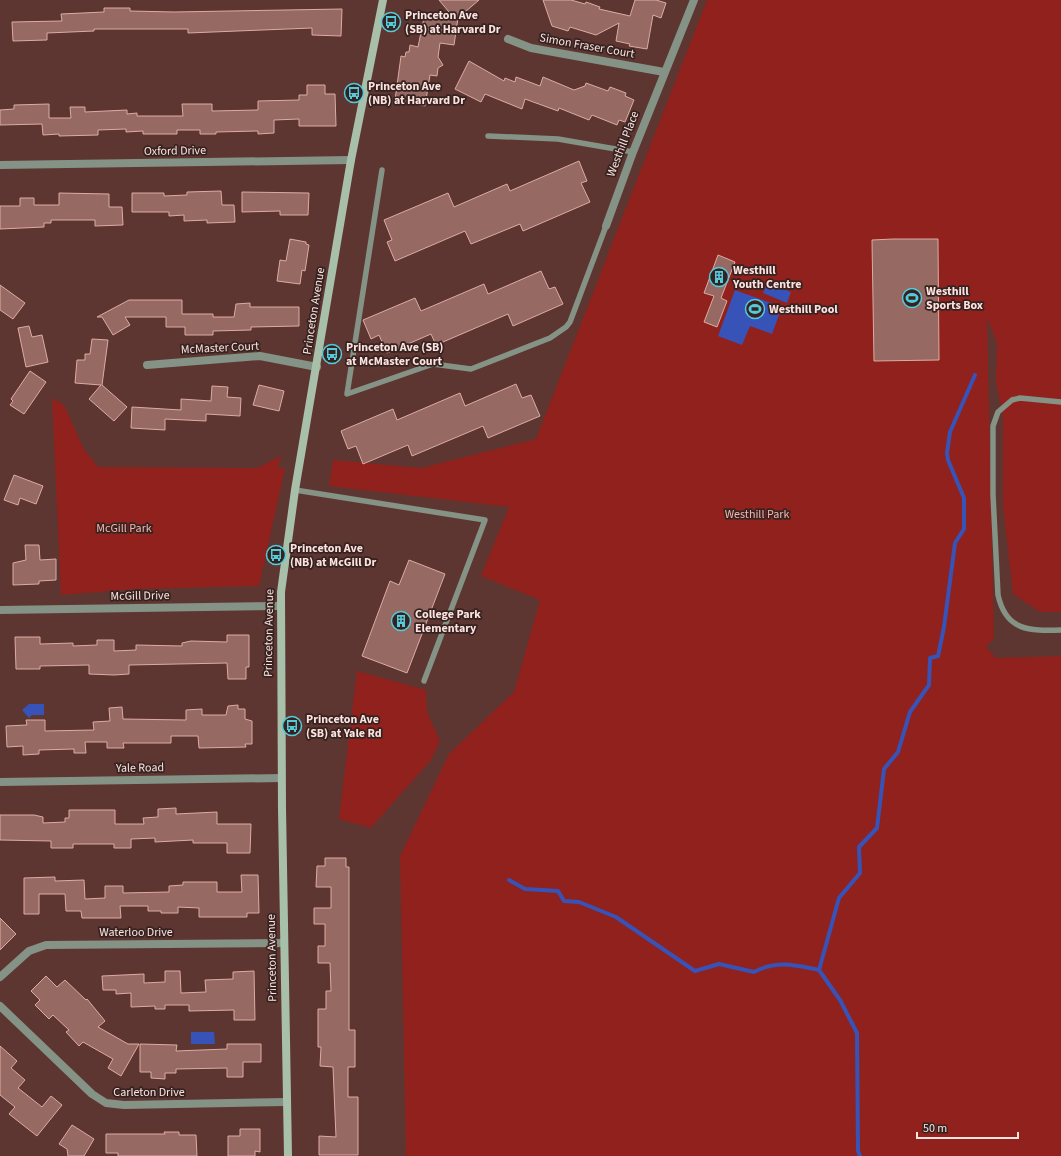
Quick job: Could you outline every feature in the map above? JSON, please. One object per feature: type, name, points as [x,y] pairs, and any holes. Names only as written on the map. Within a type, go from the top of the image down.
[{"type":"street","name":"Princeton Avenue","points":[[288,1156],[281,778],[280,606],[295,490],[351,160],[383,0]]},
{"type":"street","name":"Westhill Place","points":[[606,226],[664,72],[694,0]]},
{"type":"street","name":"Simon Fraser Court","points":[[508,39],[531,48],[664,72]]},
{"type":"street","name":"Oxford Drive","points":[[0,165],[351,160]]},
{"type":"street","name":"McMaster Court","points":[[147,365],[260,356],[317,367]]},
{"type":"street","name":"McGill Drive","points":[[0,610],[280,606]]},
{"type":"street","name":"Yale Road","points":[[0,782],[281,778]]},
{"type":"street","name":"Waterloo Drive","points":[[0,977],[29,951],[46,945],[284,943]]},
{"type":"street","name":"Carleton Drive","points":[[0,1006],[92,1094],[106,1103],[124,1105],[287,1102]]},
{"type":"lane","points":[[488,136],[558,138],[633,152]]},
{"type":"lane","points":[[382,170],[347,394],[433,364],[471,369],[550,338],[566,327],[570,322],[606,226]]},
{"type":"lane","points":[[1061,402],[1020,398],[1012,400],[998,412],[993,426],[993,495],[998,595],[1001,607],[1006,617],[1018,625],[1041,631],[1061,630]]},
{"type":"lane","points":[[295,490],[485,520],[424,681]]},
{"type":"green space","name":"Westhill Park","points":[[707,0],[1061,0],[1061,612],[1040,612],[1013,594],[1003,505],[1003,416],[996,382],[997,343],[987,317],[994,638],[986,647],[996,658],[1061,656],[1061,1156],[406,1156],[400,856],[449,754],[514,692],[540,600],[481,576],[509,507],[329,486],[333,460],[421,468],[536,439]]},
{"type":"green space","name":"McGill Park","points":[[52,398],[64,405],[84,449],[98,467],[257,468],[281,456],[278,468],[285,468],[259,586],[135,589],[61,595]]},
{"type":"green space","points":[[357,671],[426,690],[427,712],[440,741],[431,760],[371,828],[339,819]]},
{"type":"water","points":[[767,283],[791,292],[787,303],[763,293]]},
{"type":"water","points":[[735,290],[782,307],[772,334],[750,326],[742,345],[718,336]]},
{"type":"water","points":[[29,704],[44,704],[44,715],[32,715],[29,718],[22,710]]},
{"type":"water","points":[[191,1032],[214,1032],[215,1044],[191,1044]]},
{"type":"building","points":[[439,0],[479,0],[458,18],[454,45],[440,43],[438,57],[443,65],[438,68],[437,76],[430,75],[425,106],[395,100],[401,56],[405,57],[406,52],[409,52],[410,45],[418,47],[425,13],[454,18]]},
{"type":"building","points":[[543,0],[571,0],[585,4],[586,2],[600,7],[599,9],[630,16],[635,0],[656,0],[666,3],[661,18],[653,15],[647,49],[629,46],[630,44],[616,41],[619,23],[596,35],[570,27],[568,31],[552,26]]},
{"type":"building","points":[[104,8],[130,8],[130,11],[174,12],[342,9],[341,36],[312,35],[312,28],[188,33],[188,29],[94,29],[94,31],[47,33],[47,40],[13,41],[12,22],[62,21],[61,14],[104,12]]},
{"type":"building","points":[[469,61],[504,81],[505,78],[515,82],[516,77],[540,86],[543,77],[574,90],[585,86],[586,83],[608,91],[610,87],[626,93],[625,96],[634,100],[625,122],[619,120],[617,125],[592,115],[589,120],[559,108],[558,111],[525,99],[522,109],[485,94],[481,102],[455,89]]},
{"type":"building","points":[[307,85],[325,85],[325,94],[335,94],[336,126],[299,126],[299,119],[274,120],[274,133],[258,134],[258,131],[200,134],[200,130],[177,130],[177,134],[143,134],[143,131],[126,132],[126,129],[98,130],[98,135],[59,136],[59,134],[43,135],[42,124],[0,125],[0,110],[14,109],[14,105],[49,104],[49,118],[71,118],[70,107],[85,107],[85,112],[127,110],[127,114],[137,113],[137,116],[183,116],[182,104],[212,104],[212,111],[258,110],[258,101],[299,100],[299,95],[307,95]]},
{"type":"building","points":[[579,161],[587,181],[581,183],[590,202],[523,231],[520,224],[471,244],[465,231],[395,261],[387,242],[392,240],[384,220],[448,193],[454,207],[507,184],[510,191]]},
{"type":"building","points":[[221,191],[222,205],[234,205],[235,222],[207,223],[207,220],[184,221],[184,215],[169,216],[169,212],[132,212],[132,193],[164,193],[164,196],[187,195],[187,192]]},
{"type":"building","points":[[242,192],[309,193],[308,215],[280,215],[280,211],[242,212]]},
{"type":"building","points":[[59,193],[109,194],[109,207],[122,207],[123,225],[95,226],[95,220],[51,220],[51,223],[44,223],[44,227],[0,229],[0,206],[20,206],[20,198],[34,198],[34,205],[59,205]]},
{"type":"building","points":[[290,239],[306,242],[306,244],[309,245],[305,271],[302,270],[300,284],[277,281],[280,260],[286,261]]},
{"type":"building","name":"Westhill Sports Box","points":[[938,239],[939,360],[874,361],[872,240]]},
{"type":"building","name":"Westhill Youth Centre","points":[[718,255],[735,262],[721,298],[727,301],[717,327],[704,322],[714,296],[704,293]]},
{"type":"building","points":[[541,271],[549,289],[555,287],[563,304],[513,326],[508,314],[436,345],[431,334],[387,353],[379,335],[371,339],[363,320],[415,298],[421,311],[484,284],[488,294]]},
{"type":"building","points":[[0,285],[25,303],[13,319],[0,310]]},
{"type":"building","points":[[129,300],[182,300],[182,314],[213,314],[213,317],[234,317],[236,304],[250,303],[250,307],[299,307],[299,326],[251,327],[251,330],[213,331],[213,335],[185,335],[185,327],[166,327],[166,317],[125,317],[130,325],[113,335],[102,317],[97,317]]},
{"type":"building","points":[[29,326],[32,337],[42,335],[48,362],[26,367],[18,328]]},
{"type":"building","points":[[92,339],[108,340],[102,385],[127,407],[114,421],[89,399],[101,385],[75,383],[77,360],[85,360],[85,354],[90,354]]},
{"type":"building","points":[[30,371],[46,382],[24,414],[10,405],[13,401],[11,399]]},
{"type":"building","points":[[516,384],[522,398],[531,395],[540,416],[488,438],[483,426],[412,456],[408,445],[363,464],[356,446],[348,449],[341,431],[393,409],[397,420],[460,393],[465,406]]},
{"type":"building","points":[[259,385],[284,391],[279,411],[253,405]]},
{"type":"building","points":[[212,386],[228,387],[227,397],[241,398],[240,416],[206,414],[206,421],[165,419],[165,430],[131,428],[132,407],[181,410],[181,399],[211,401]]},
{"type":"building","points":[[14,475],[43,486],[36,504],[20,498],[18,505],[4,500]]},
{"type":"building","points":[[25,545],[39,545],[40,560],[56,559],[56,580],[39,581],[39,584],[13,585],[13,563],[26,560]]},
{"type":"building","name":"College Park Elementary","points":[[409,560],[445,574],[407,673],[362,656],[390,581],[399,585]]},
{"type":"building","points":[[227,635],[249,635],[249,667],[246,667],[246,679],[228,679],[227,663],[129,665],[129,674],[114,675],[89,674],[89,665],[40,666],[40,669],[16,669],[15,637],[40,637],[40,644],[73,643],[73,646],[97,645],[97,640],[114,640],[114,651],[136,650],[136,645],[182,646],[182,643],[191,641],[227,642]]},
{"type":"building","points":[[238,705],[238,709],[245,709],[245,719],[252,721],[252,744],[245,744],[246,747],[199,748],[198,736],[171,736],[171,743],[123,743],[124,748],[107,748],[107,742],[85,742],[86,753],[74,753],[74,749],[39,750],[39,754],[23,755],[23,746],[7,747],[6,726],[27,725],[26,720],[45,720],[45,731],[94,730],[93,722],[110,721],[109,708],[122,707],[123,719],[186,720],[186,710],[202,709],[202,715],[226,715],[228,706]]},
{"type":"building","points":[[176,808],[176,814],[217,812],[217,824],[251,824],[250,853],[227,853],[227,843],[193,843],[193,840],[155,842],[155,838],[131,839],[131,848],[114,848],[114,844],[73,844],[73,848],[51,848],[51,841],[0,840],[0,815],[34,815],[43,817],[43,823],[65,822],[65,818],[69,818],[69,810],[115,810],[115,824],[144,824],[143,818],[158,817],[158,809]]},
{"type":"building","points":[[325,858],[346,858],[346,867],[349,867],[349,1030],[355,1030],[355,1067],[348,1067],[348,1097],[358,1097],[358,1155],[319,1155],[319,1136],[336,1137],[333,1067],[320,1066],[321,1047],[318,1047],[318,1009],[326,1009],[326,991],[331,991],[330,963],[318,963],[318,946],[325,946],[325,924],[314,924],[314,908],[331,908],[331,887],[316,887],[317,866],[325,866]]},
{"type":"building","points":[[241,875],[258,875],[259,913],[247,913],[247,917],[199,917],[199,908],[178,907],[178,913],[161,913],[161,911],[148,911],[148,906],[120,906],[121,918],[82,918],[81,911],[66,911],[65,894],[39,894],[39,914],[24,914],[24,878],[55,877],[55,881],[84,880],[85,899],[105,898],[105,886],[123,886],[123,893],[169,892],[169,886],[183,885],[183,882],[217,882],[217,892],[242,892]]},
{"type":"building","points":[[0,918],[16,934],[0,950]]},
{"type":"building","points":[[165,971],[180,971],[181,993],[206,992],[205,980],[233,979],[233,972],[254,971],[255,1020],[234,1020],[234,1010],[189,1011],[189,1005],[165,1005],[165,1009],[155,1009],[155,1006],[131,1007],[131,993],[116,994],[116,990],[103,990],[102,976],[144,974],[144,983],[165,982]]},
{"type":"building","points":[[46,976],[57,987],[65,980],[86,1000],[87,999],[105,1021],[98,1027],[128,1044],[139,1044],[121,1076],[108,1068],[113,1059],[83,1042],[79,1046],[66,1032],[69,1030],[53,1015],[49,1019],[35,1005],[40,1000],[31,991]]},
{"type":"building","points":[[140,1044],[177,1045],[176,1051],[227,1049],[227,1044],[261,1044],[261,1062],[243,1062],[243,1077],[227,1077],[227,1068],[176,1069],[176,1073],[165,1073],[165,1079],[151,1078],[151,1072],[140,1072]]},
{"type":"building","points":[[0,1046],[17,1061],[11,1068],[25,1080],[18,1088],[42,1107],[51,1096],[62,1105],[37,1136],[9,1114],[15,1107],[0,1095]]},
{"type":"building","points":[[72,1125],[94,1139],[84,1156],[68,1156],[67,1149],[59,1144]]},
{"type":"building","points":[[240,1129],[260,1129],[260,1152],[255,1151],[255,1156],[228,1156],[228,1136],[240,1136]]},
{"type":"building","points":[[164,1132],[179,1132],[179,1135],[196,1135],[197,1156],[118,1156],[118,1153],[106,1153],[106,1134],[165,1134]]},
{"type":"waterway","points":[[819,970],[839,898],[860,873],[859,847],[877,828],[884,769],[898,752],[910,712],[929,685],[930,658],[938,656],[944,627],[955,543],[964,529],[964,498],[948,460],[947,453],[950,432],[975,375]]},
{"type":"waterway","points":[[509,880],[525,889],[558,891],[564,901],[579,902],[616,917],[695,971],[719,964],[754,972],[762,968],[778,965],[794,965],[819,970],[840,1000],[857,1033],[858,1151],[860,1156]]},
{"type":"place","name":"Princeton Ave (SB) at Harvard Dr","points":[[391,22]]},
{"type":"place","name":"Princeton Ave (NB) at Harvard Dr","points":[[354,93]]},
{"type":"place","name":"Westhill Youth Centre","points":[[719,277]]},
{"type":"place","name":"Westhill Sports Box","points":[[912,298]]},
{"type":"place","name":"Westhill Pool","points":[[755,309]]},
{"type":"place","name":"Princeton Ave (SB) at McMaster Court","points":[[332,354]]},
{"type":"place","name":"Princeton Ave (NB) at McGill Dr","points":[[276,555]]},
{"type":"place","name":"College Park Elementary","points":[[401,621]]},
{"type":"place","name":"Princeton Ave (SB) at Yale Rd","points":[[292,726]]}]
